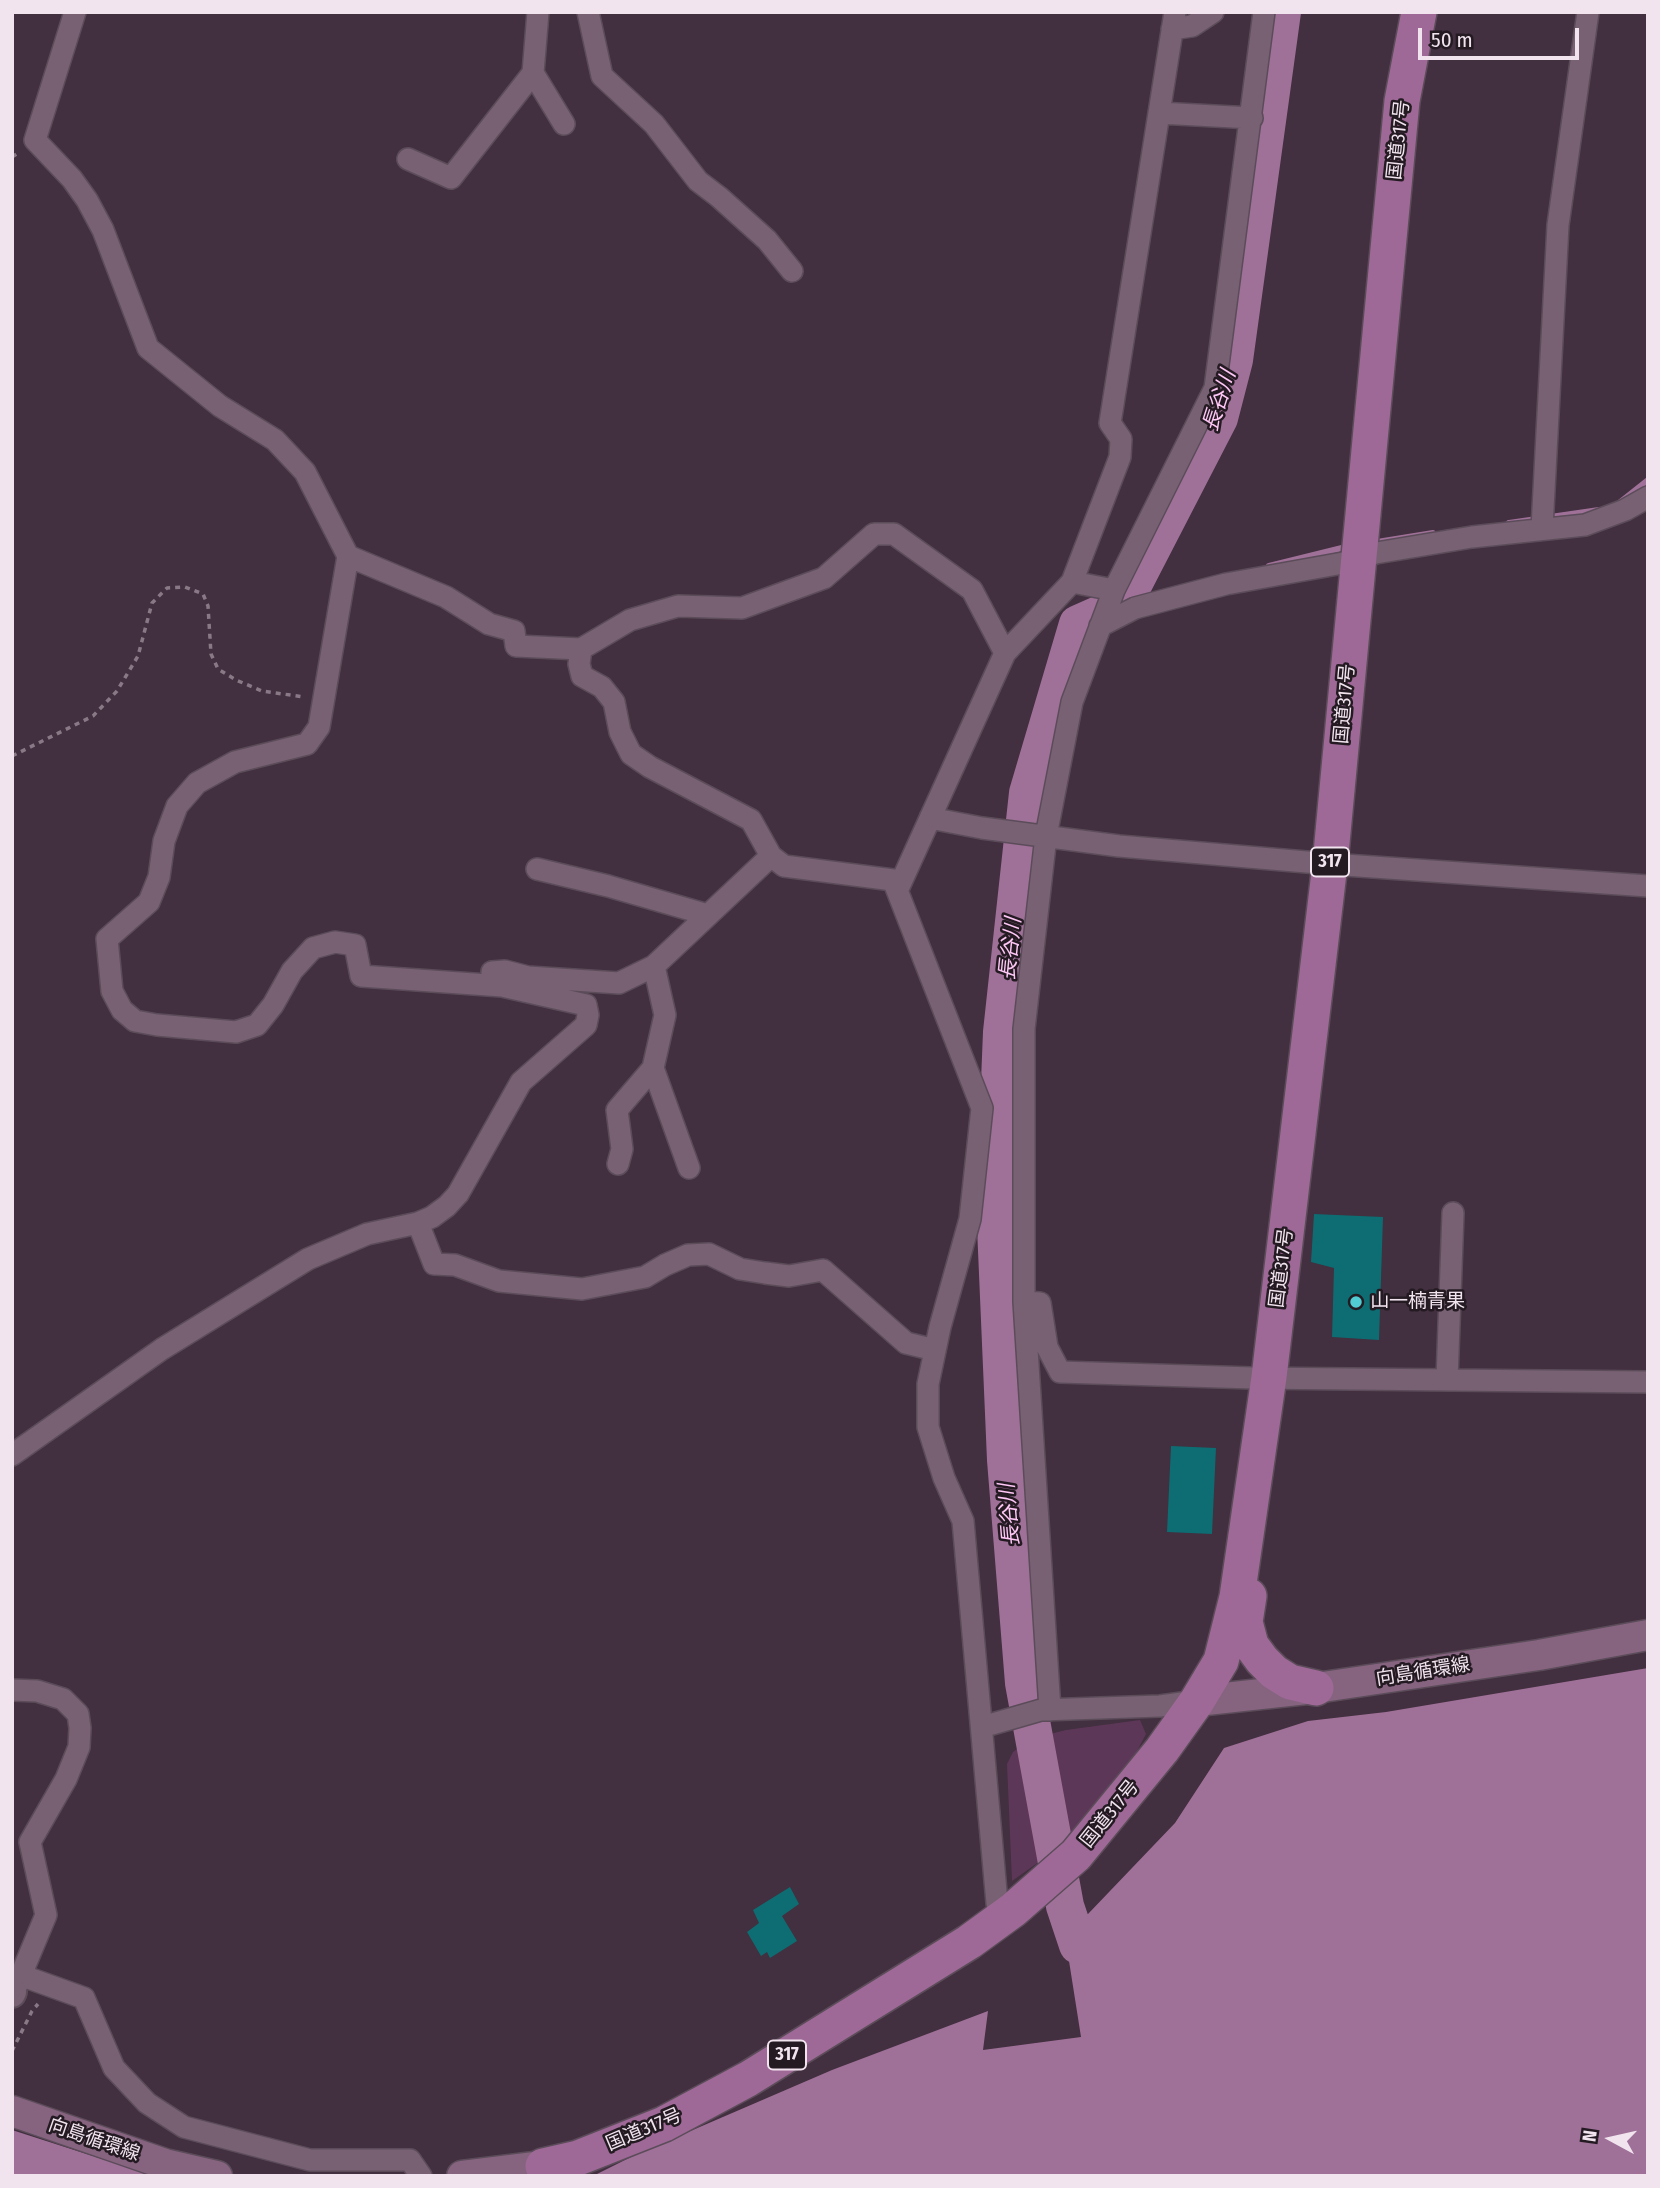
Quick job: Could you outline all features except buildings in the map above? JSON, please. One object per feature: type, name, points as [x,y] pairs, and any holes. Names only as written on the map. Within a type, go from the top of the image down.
[{"type":"highway","name":"国道317号","points":[[542,2166],[578,2158],[664,2124],[748,2080],[969,1942],[1007,1914],[1076,1856],[1162,1750],[1221,1661],[1237,1597],[1269,1377],[1330,864],[1402,101],[1419,12]]},
{"type":"highway","points":[[1269,1377],[1265,1490],[1245,1622],[1251,1645],[1274,1672],[1290,1682],[1316,1688]]},
{"type":"main road","name":"向島循環線","points":[[1197,1701],[1316,1688],[1539,1655],[1648,1634]]},
{"type":"main road","name":"向島循環線","points":[[12,2111],[165,2164],[217,2176]]},
{"type":"main road","points":[[462,2176],[542,2166]]},
{"type":"street","points":[[12,1455],[162,1349],[308,1259],[367,1234],[418,1223],[447,1206],[458,1194],[521,1082],[586,1025],[588,1015],[586,1005],[502,986],[361,976],[355,945],[335,942],[313,948],[292,971],[257,1024],[236,1032],[135,1021],[122,1010],[112,991],[107,939],[149,902],[159,877],[164,841],[177,806],[197,783],[235,761],[307,744],[319,727],[348,556],[305,472],[275,440],[220,406],[148,348],[103,230],[87,200],[72,179],[35,140],[75,12]]},
{"type":"street","points":[[408,159],[451,178],[533,73],[538,12]]},
{"type":"street","points":[[588,12],[602,76],[654,124],[698,181],[767,240],[792,271]]},
{"type":"street","points":[[898,889],[1005,653],[1072,582],[1120,457],[1121,439],[1110,423],[1174,20],[1192,26],[1213,12]]},
{"type":"street","points":[[1045,1710],[1024,1302],[1024,1029],[1041,835],[1072,702],[1114,590],[1215,388],[1264,12]]},
{"type":"street","points":[[1542,528],[1558,225],[1588,12]]},
{"type":"street","points":[[533,73],[564,124]]},
{"type":"street","points":[[1159,113],[1252,118]]},
{"type":"street","points":[[1100,626],[1135,608],[1182,594],[1376,553],[1472,537],[1585,525],[1625,510],[1648,497]]},
{"type":"street","points":[[348,556],[446,597],[489,624],[514,631],[516,646],[581,649],[629,620],[678,606],[742,608],[824,578],[874,534],[894,534],[972,590],[1005,653]]},
{"type":"street","points":[[1072,582],[1114,590]]},
{"type":"street","points":[[581,649],[579,664],[582,676],[602,687],[614,702],[620,732],[631,754],[650,767],[751,820],[771,856],[784,866],[893,880],[982,1108],[970,1219],[928,1384],[928,1427],[944,1478],[963,1521],[986,1725],[997,1903],[1007,1914]]},
{"type":"street","points":[[930,818],[982,828],[1119,846],[1648,886]]},
{"type":"street","points":[[502,986],[492,978],[492,972],[505,971],[528,977],[620,983],[654,966],[771,856]]},
{"type":"street","points":[[537,869],[708,915]]},
{"type":"street","points":[[618,1164],[622,1149],[617,1111],[653,1069],[665,1015],[654,966]]},
{"type":"street","points":[[653,1069],[689,1168]]},
{"type":"street","points":[[1447,1380],[1453,1213]]},
{"type":"street","points":[[418,1223],[434,1264],[455,1265],[499,1281],[582,1289],[645,1277],[688,1255],[709,1254],[740,1269],[765,1273],[789,1276],[823,1270],[906,1343],[935,1350]]},
{"type":"street","points":[[1024,1302],[1040,1303],[1047,1348],[1060,1372],[1648,1382]]},
{"type":"street","points":[[12,1690],[37,1691],[63,1699],[78,1714],[80,1728],[79,1746],[66,1779],[30,1842],[46,1915],[20,1993],[84,1998],[114,2068],[147,2103],[184,2127],[310,2160],[410,2161],[421,2176]]},
{"type":"street","points":[[986,1725],[1045,1710],[1160,1706],[1197,1701]]},
{"type":"path","points":[[12,757],[93,716],[117,691],[138,656],[152,603],[167,588],[185,587],[203,594],[208,606],[211,654],[218,669],[262,691],[325,700]]},
{"type":"path","points":[[12,2051],[20,1993],[40,2003],[48,2003]]},
{"type":"shaded area","points":[[1648,1668],[1648,2176],[593,2176],[637,2154],[832,2070],[988,2011],[983,2050],[1081,2037],[1063,1923],[1088,1914],[1175,1823],[1224,1748],[1308,1721],[1386,1712]]},
{"type":"shaded area","points":[[1140,1720],[1146,1734],[1114,1786],[1067,1842],[1012,1881],[1007,1764],[1013,1752],[1030,1739],[1066,1730]]},
{"type":"shaded area","points":[[12,2130],[155,2176],[12,2176]]},
{"type":"waterway","name":"長谷川","points":[[1078,1945],[1065,1906],[1024,1683],[1006,1460],[995,1204],[1002,1032],[1028,793],[1078,624],[1123,604],[1219,418],[1234,360],[1282,12]]},
{"type":"waterway","points":[[1619,503],[1648,480]]},
{"type":"waterway","points":[[1509,523],[1599,510]]},
{"type":"waterway","points":[[1371,543],[1433,533]]},
{"type":"waterway","points":[[1269,566],[1350,546]]},
{"type":"place","name":"山一楠青果","points":[[1356,1302]]}]
